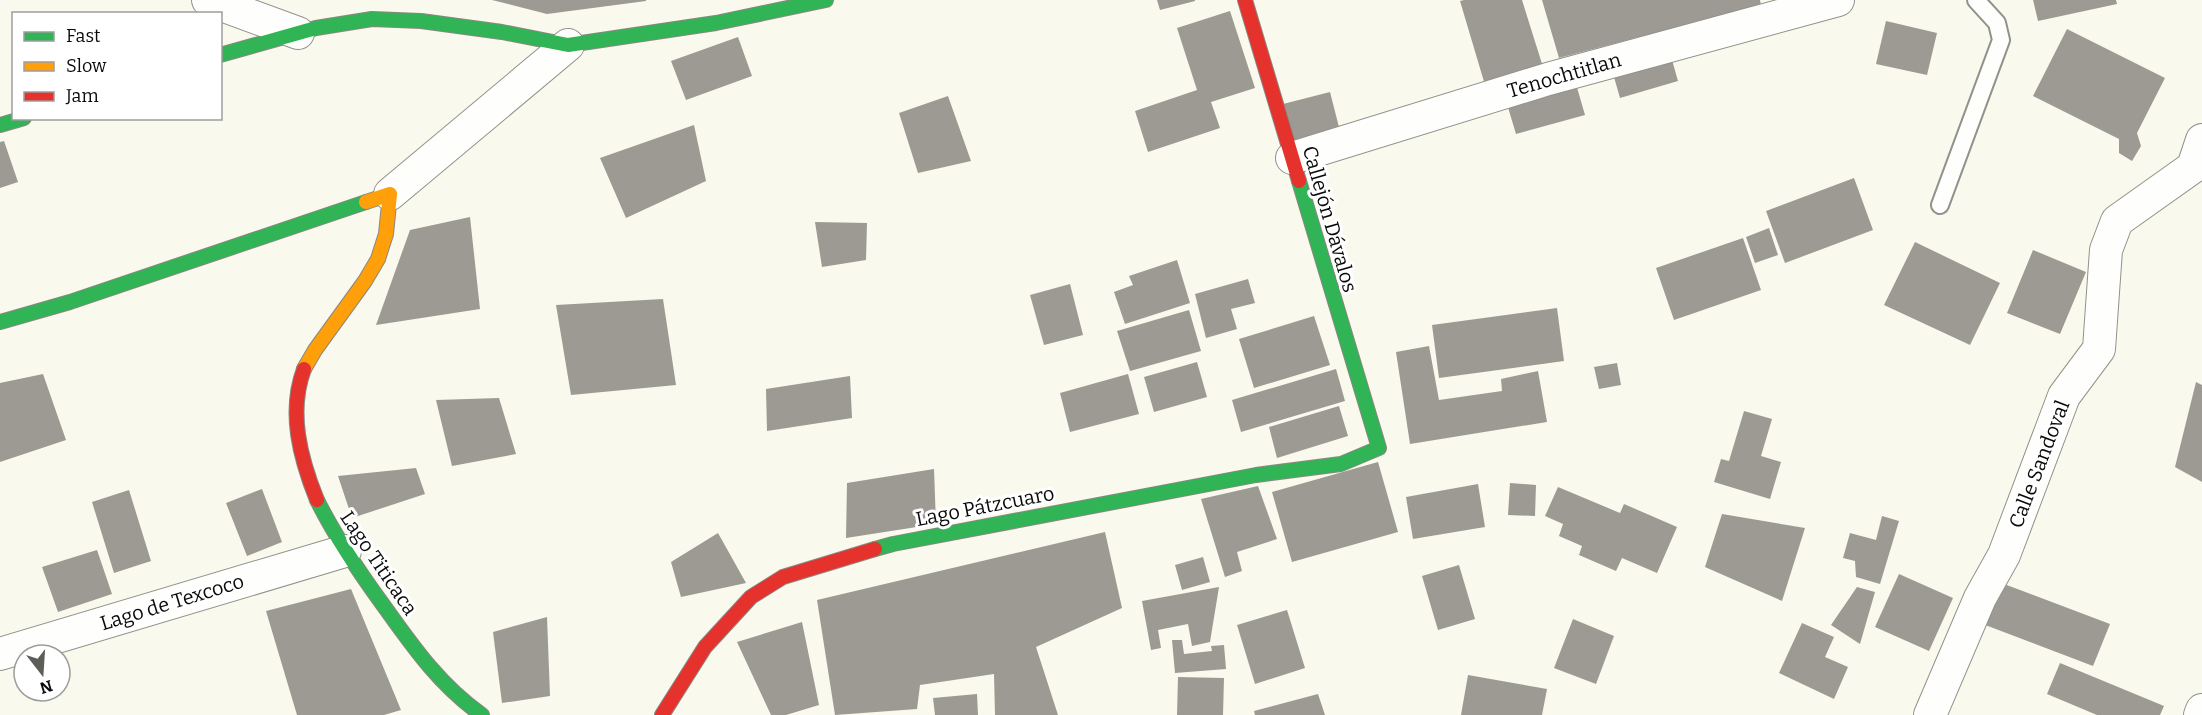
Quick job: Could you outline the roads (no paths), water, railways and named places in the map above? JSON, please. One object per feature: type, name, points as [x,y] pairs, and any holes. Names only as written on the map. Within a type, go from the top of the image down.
[{"type":"street","points":[[208,0],[298,33]]},
{"type":"street","points":[[222,54],[316,28],[372,19],[444,24],[568,45],[716,23],[826,0]]},
{"type":"street","name":"Callejón Dávalos","points":[[1245,0],[1379,448]]},
{"type":"street","name":"Tenochtitlan","points":[[1292,158],[1784,7],[1838,0]]},
{"type":"street","points":[[0,322],[70,302],[390,194],[568,45]]},
{"type":"street","points":[[0,125],[17,120]]},
{"type":"street","name":"Calle Sandoval","points":[[1930,715],[1980,598],[2004,555],[2064,396],[2098,349],[2106,250],[2117,221],[2193,167],[2202,140]]},
{"type":"street","name":"Lago Titicaca","points":[[390,194],[388,223],[383,247],[368,277],[304,369],[295,405],[298,443],[312,495],[345,551],[423,662],[462,702],[482,715]]},
{"type":"street","name":"Lago Pátzcuaro","points":[[662,715],[705,647],[730,618],[751,597],[783,577],[893,544],[1256,475],[1341,464],[1379,448]]},
{"type":"street","name":"Lago de Texcoco","points":[[0,654],[345,551]]},
{"type":"street","points":[[2200,715],[2202,710]]},
{"type":"lane","points":[[1940,205],[2001,40],[1997,23],[1976,0]]}]
